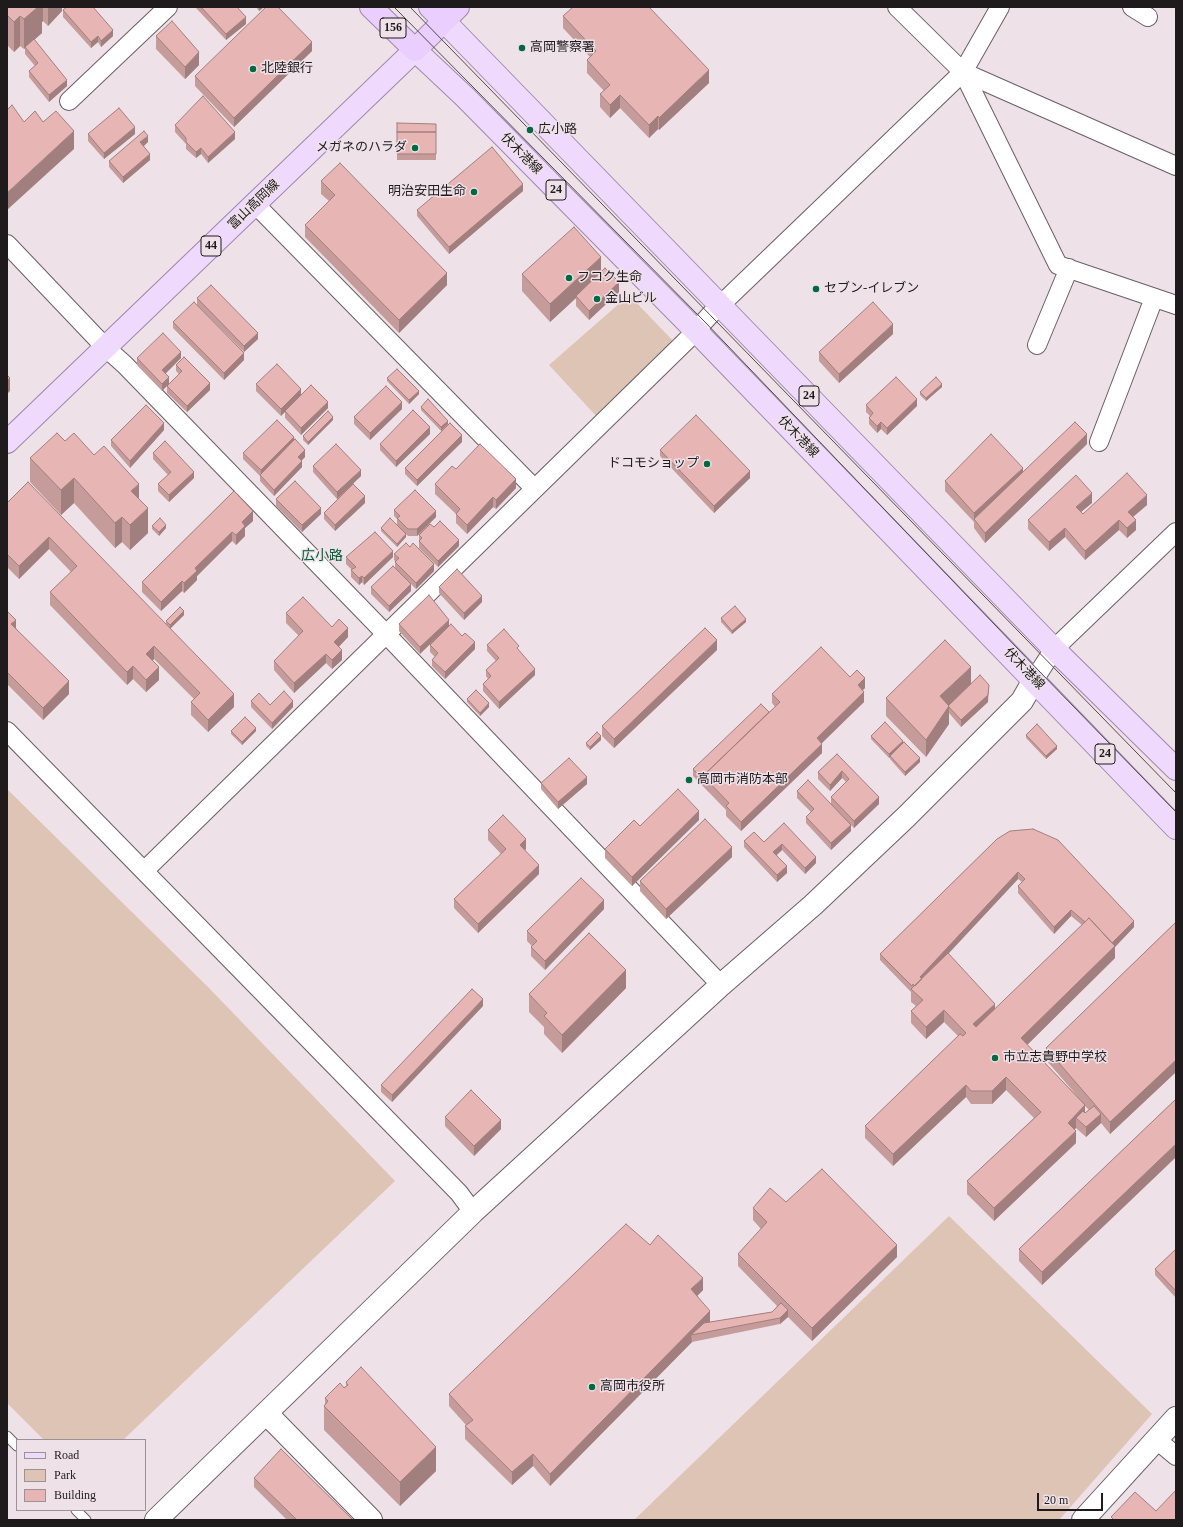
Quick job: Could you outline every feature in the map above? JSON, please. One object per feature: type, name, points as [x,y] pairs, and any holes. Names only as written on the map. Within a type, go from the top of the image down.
[{"type":"highway","name":"156","points":[[371,7],[415,50],[444,12]]},
{"type":"main road","name":"24","points":[[444,12],[720,305],[1054,649],[1176,769]]},
{"type":"main road","name":"富山高岡線","points":[[7,442],[415,50]]},
{"type":"main road","name":"伏木港線","points":[[415,50],[465,97],[696,331],[1176,828]]},
{"type":"street","points":[[69,101],[168,7]]},
{"type":"street","points":[[897,7],[963,72],[1058,265],[1176,305]]},
{"type":"street","points":[[144,871],[385,633],[696,331],[720,305],[963,72],[1000,7]]},
{"type":"street","points":[[1132,7],[1148,17]]},
{"type":"street","points":[[963,72],[1176,166]]},
{"type":"street","points":[[255,204],[534,488]]},
{"type":"street","points":[[7,244],[105,347],[125,365],[385,633],[722,985]]},
{"type":"street","points":[[1037,344],[1069,268]]},
{"type":"street","points":[[1099,442],[1154,298]]},
{"type":"street","points":[[156,1520],[473,1212],[722,985],[813,905],[906,817],[1022,701],[1054,649],[1176,532]]},
{"type":"street","points":[[7,731],[459,1194],[473,1212]]},
{"type":"street","points":[[266,1413],[371,1520]]},
{"type":"street","points":[[1083,1520],[1176,1418]]},
{"type":"street","points":[[1157,1440],[1176,1456]]},
{"type":"lane","points":[[7,1436],[16,1445]]},
{"type":"lane","points":[[77,1511],[86,1520]]},
{"type":"green space","points":[[629,295],[676,344],[598,418],[549,365]]},
{"type":"green space","points":[[7,789],[208,987],[395,1181],[124,1439],[43,1439],[7,1403]]},
{"type":"green space","points":[[949,1216],[1152,1414],[1059,1520],[634,1520]]},
{"type":"building","points":[[7,7],[38,7],[24,19],[20,16],[14,22],[7,15]]},
{"type":"building","points":[[67,7],[93,7],[113,30],[101,41],[98,36],[91,42],[63,10]]},
{"type":"building","points":[[201,7],[237,7],[246,17],[226,34]]},
{"type":"building","name":"北陸銀行","points":[[266,7],[278,7],[312,42],[234,118],[195,76]]},
{"type":"building","points":[[573,7],[649,7],[709,70],[659,118],[658,116],[649,125],[620,95],[610,105],[600,94],[610,85],[587,60],[596,51],[563,16]]},
{"type":"building","points":[[172,21],[199,52],[185,67],[156,36]]},
{"type":"building","points":[[34,39],[67,80],[49,95],[29,71],[38,63],[25,47]]},
{"type":"building","points":[[203,96],[235,132],[208,157],[201,148],[196,152],[186,142],[186,138],[175,125]]},
{"type":"building","points":[[12,105],[24,122],[35,111],[43,122],[56,111],[74,131],[7,193],[7,110]]},
{"type":"building","points":[[119,108],[135,127],[104,153],[88,134]]},
{"type":"building","points":[[397,123],[436,124],[436,132],[397,132]]},
{"type":"building","points":[[144,131],[148,136],[140,142],[150,154],[123,177],[109,161]]},
{"type":"building","points":[[397,132],[436,132],[436,154],[397,154]]},
{"type":"building","points":[[492,147],[523,184],[449,247],[417,210]]},
{"type":"building","points":[[340,163],[447,273],[399,320],[305,225],[335,195],[321,181]]},
{"type":"building","points":[[574,227],[601,257],[550,304],[522,274]]},
{"type":"building","points":[[605,268],[619,282],[589,311],[576,296]]},
{"type":"building","points":[[211,285],[258,333],[244,346],[197,298]]},
{"type":"building","points":[[194,302],[244,353],[224,373],[173,322]]},
{"type":"building","points":[[873,302],[893,324],[839,374],[819,352]]},
{"type":"building","points":[[163,333],[181,352],[162,370],[169,377],[162,384],[137,358]]},
{"type":"building","points":[[184,357],[210,383],[187,406],[167,386],[182,371],[176,365]]},
{"type":"building","points":[[277,364],[301,389],[281,409],[256,384]]},
{"type":"building","points":[[397,369],[419,391],[409,400],[387,378]]},
{"type":"building","points":[[896,377],[917,399],[887,428],[881,422],[877,426],[869,418],[873,413],[866,405]]},
{"type":"building","points":[[936,377],[942,384],[926,398],[920,392]]},
{"type":"building","points":[[311,385],[328,402],[301,428],[285,411]]},
{"type":"building","points":[[386,386],[402,402],[370,433],[354,417]]},
{"type":"building","points":[[428,399],[448,421],[441,427],[421,407]]},
{"type":"building","points":[[146,405],[164,423],[130,461],[111,440]]},
{"type":"building","points":[[413,410],[430,427],[396,461],[380,444]]},
{"type":"building","points":[[328,411],[333,417],[308,442],[303,436]]},
{"type":"building","points":[[696,415],[750,471],[714,506],[660,450]]},
{"type":"building","points":[[277,420],[294,437],[261,470],[243,453]]},
{"type":"building","points":[[1075,422],[1087,434],[985,533],[974,519]]},
{"type":"building","points":[[450,423],[462,435],[417,480],[405,468]]},
{"type":"building","points":[[57,433],[65,441],[74,433],[94,455],[104,446],[139,484],[131,491],[148,508],[130,525],[122,517],[115,523],[74,478],[61,490],[30,458]]},
{"type":"building","points":[[991,434],[1023,468],[974,513],[945,481]]},
{"type":"building","points":[[295,439],[305,450],[298,457],[302,461],[274,490],[260,475]]},
{"type":"building","points":[[165,441],[194,472],[169,495],[158,484],[171,472],[153,453]]},
{"type":"building","points":[[336,444],[361,470],[337,492],[313,466]]},
{"type":"building","points":[[480,444],[516,479],[496,500],[493,497],[467,525],[456,514],[460,509],[435,484],[452,466],[456,469]]},
{"type":"building","points":[[1127,473],[1147,495],[1128,512],[1136,520],[1127,528],[1119,520],[1085,551],[1065,528],[1049,542],[1028,520],[1076,475],[1092,493],[1076,507],[1083,514]]},
{"type":"building","points":[[295,481],[321,508],[302,525],[276,499]]},
{"type":"building","points":[[28,482],[234,694],[208,720],[191,702],[200,693],[154,646],[146,654],[159,667],[146,680],[133,666],[127,672],[50,592],[77,566],[49,537],[19,566],[7,554],[7,503]]},
{"type":"building","points":[[353,484],[365,496],[335,525],[324,513]]},
{"type":"building","points":[[415,490],[436,511],[417,529],[408,529],[397,518],[400,516],[394,510]]},
{"type":"building","points":[[234,491],[253,511],[242,522],[245,526],[236,535],[232,532],[195,568],[197,571],[184,583],[182,581],[161,602],[142,582]]},
{"type":"building","points":[[160,518],[166,525],[159,532],[152,526]]},
{"type":"building","points":[[390,518],[406,534],[397,544],[381,528]]},
{"type":"building","points":[[440,521],[459,540],[438,561],[419,541],[422,538],[419,535],[430,524],[434,527]]},
{"type":"building","points":[[375,532],[393,551],[364,578],[362,576],[359,578],[351,570],[356,567],[346,557]]},
{"type":"building","points":[[406,543],[410,547],[413,543],[434,564],[416,583],[395,562],[399,558],[394,554]]},
{"type":"building","points":[[393,566],[411,584],[389,606],[371,587]]},
{"type":"building","points":[[457,569],[482,596],[464,613],[439,587]]},
{"type":"building","points":[[429,595],[449,620],[420,647],[399,624]]},
{"type":"building","points":[[303,597],[332,627],[339,619],[348,628],[334,642],[342,650],[332,660],[326,654],[294,683],[274,661],[303,631],[286,613]]},
{"type":"building","points":[[735,606],[746,619],[732,631],[721,618]]},
{"type":"building","points":[[180,607],[184,611],[170,625],[166,621]]},
{"type":"building","points":[[7,611],[16,620],[11,624],[69,681],[43,708],[7,672]]},
{"type":"building","points":[[451,624],[462,636],[465,633],[475,642],[445,672],[432,660],[438,653],[430,645]]},
{"type":"building","points":[[705,628],[717,640],[614,739],[602,726]]},
{"type":"building","points":[[504,629],[519,646],[517,648],[535,669],[499,702],[483,684],[491,676],[486,670],[499,658],[487,645]]},
{"type":"building","points":[[945,640],[971,667],[940,696],[949,706],[926,740],[886,698]]},
{"type":"building","points":[[821,647],[850,677],[857,670],[865,678],[858,685],[864,692],[817,738],[822,744],[741,822],[726,806],[729,803],[703,776],[780,702],[772,694]]},
{"type":"building","points":[[980,675],[989,685],[988,695],[961,720],[948,706]]},
{"type":"building","points":[[476,690],[489,703],[480,713],[467,699]]},
{"type":"building","points":[[284,691],[293,701],[272,723],[251,701],[259,693],[270,705]]},
{"type":"building","points":[[761,704],[769,712],[703,776],[703,779],[693,769]]},
{"type":"building","points":[[245,717],[256,728],[242,742],[231,731]]},
{"type":"building","points":[[885,722],[903,741],[889,754],[871,736]]},
{"type":"building","points":[[1037,724],[1057,746],[1046,756],[1026,735]]},
{"type":"building","points":[[597,732],[601,736],[590,747],[586,743]]},
{"type":"building","points":[[904,742],[920,758],[905,772],[890,756]]},
{"type":"building","points":[[837,754],[879,797],[854,821],[831,797],[849,779],[842,771],[830,785],[818,772]]},
{"type":"building","points":[[569,758],[587,777],[558,802],[541,783]]},
{"type":"building","points":[[808,780],[851,825],[831,843],[806,817],[814,809],[797,791]]},
{"type":"building","points":[[678,789],[699,811],[632,877],[605,849],[634,820],[640,826]]},
{"type":"building","points":[[503,815],[526,839],[520,845],[539,865],[478,924],[454,899],[506,849],[488,830]]},
{"type":"building","points":[[705,819],[732,847],[666,909],[640,881]]},
{"type":"building","points":[[784,823],[816,857],[805,868],[782,844],[773,852],[787,866],[777,875],[744,841],[754,832],[764,842]]},
{"type":"building","points":[[1033,829],[1058,840],[1134,921],[1112,943],[1089,918],[1085,922],[1071,910],[1054,927],[1018,886],[1025,879],[1018,872],[920,977],[922,979],[915,986],[913,984],[912,986],[880,954],[997,839],[1010,831]]},
{"type":"building","points":[[581,878],[604,900],[545,961],[531,947],[537,941],[527,931]]},
{"type":"building","points":[[1089,918],[1115,946],[1021,1038],[1085,1105],[1068,1123],[1076,1131],[994,1208],[967,1181],[1041,1112],[1006,1077],[992,1091],[971,1091],[966,1085],[893,1154],[865,1126],[960,1034],[963,1036],[966,1033],[944,1010],[926,1027],[911,1011],[923,1000],[911,989],[948,953],[995,1004],[973,1024],[976,1027]]},
{"type":"building","points":[[1176,922],[1176,1060],[1110,1122],[1046,1048]]},
{"type":"building","points":[[589,933],[626,970],[562,1035],[544,1016],[547,1013],[529,994]]},
{"type":"building","points":[[472,989],[483,999],[392,1095],[381,1085]]},
{"type":"building","points":[[471,1090],[501,1120],[474,1146],[445,1117]]},
{"type":"building","points":[[1176,1099],[1176,1144],[1042,1272],[1019,1249]]},
{"type":"building","points":[[1094,1106],[1101,1114],[1086,1127],[1076,1118],[1083,1111],[1085,1113]]},
{"type":"building","points":[[822,1169],[897,1245],[812,1328],[738,1254],[767,1222],[753,1208],[770,1188],[786,1202]]},
{"type":"building","points":[[626,1224],[650,1245],[658,1235],[703,1278],[691,1289],[710,1311],[550,1474],[533,1454],[512,1472],[465,1426],[473,1420],[449,1394]]},
{"type":"building","points":[[1176,1249],[1176,1291],[1155,1269]]},
{"type":"building","points":[[781,1303],[788,1310],[780,1318],[691,1335],[704,1323],[772,1312]]},
{"type":"building","points":[[361,1367],[436,1447],[400,1482],[324,1406],[328,1401],[325,1398],[340,1383],[344,1388],[348,1385],[346,1382]]},
{"type":"building","points":[[281,1449],[353,1520],[297,1520],[254,1478]]},
{"type":"building","points":[[1176,1490],[1176,1520],[1114,1520],[1111,1517],[1135,1492],[1156,1511]]},
{"type":"tram line","points":[[394,7],[704,321],[1176,812]]},
{"type":"tram line","points":[[410,7],[1176,793]]},
{"type":"place","name":"高岡警察署","points":[[522,48]]},
{"type":"place","name":"北陸銀行","points":[[253,69]]},
{"type":"place","name":"広小路","points":[[530,130]]},
{"type":"place","name":"メガネのハラダ","points":[[415,148]]},
{"type":"place","name":"明治安田生命","points":[[474,192]]},
{"type":"place","name":"フコク生命","points":[[569,278]]},
{"type":"place","name":"セブン-イレブン","points":[[816,289]]},
{"type":"place","name":"金山ビル","points":[[597,299]]},
{"type":"place","name":"ドコモショップ","points":[[707,464]]},
{"type":"place","name":"高岡市消防本部","points":[[689,780]]},
{"type":"place","name":"市立志貴野中学校","points":[[995,1058]]},
{"type":"place","name":"高岡市役所","points":[[592,1387]]},
{"type":"district","name":"広小路","points":[[322,556]]}]
